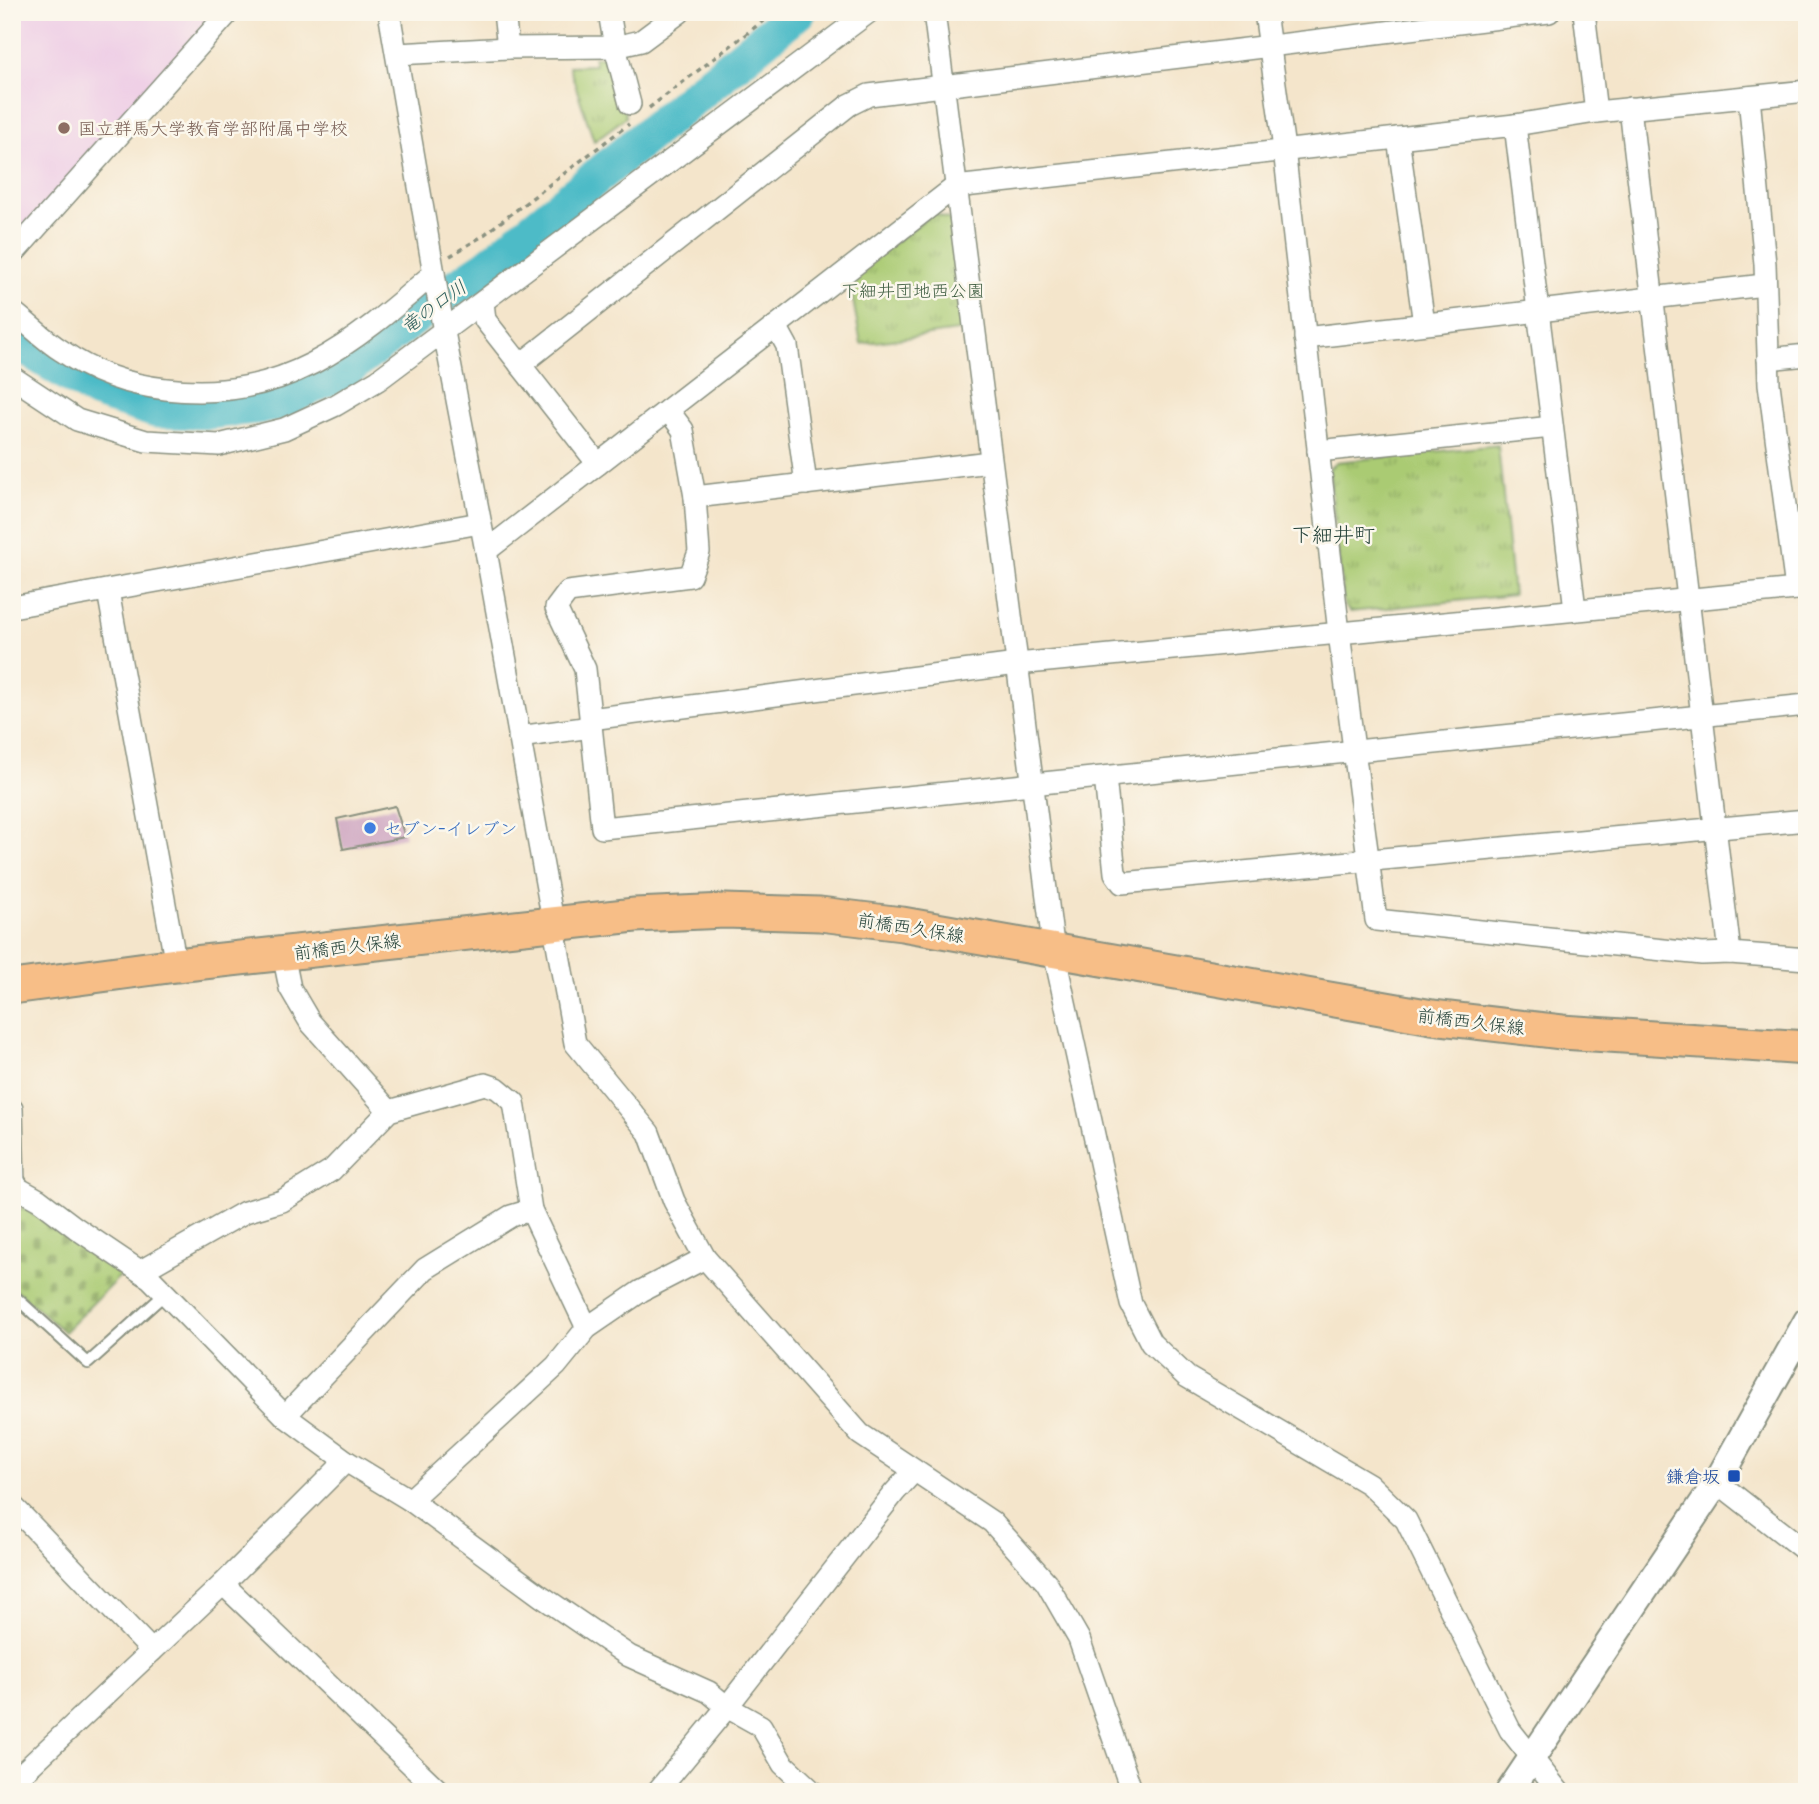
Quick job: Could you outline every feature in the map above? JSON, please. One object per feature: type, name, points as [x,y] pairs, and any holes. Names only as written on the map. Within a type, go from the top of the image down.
[{"type":"main road","name":"前橋西久保線","points":[[12,987],[176,964],[552,923],[725,911],[820,914],[902,924],[1432,1017],[1562,1032],[1807,1048]]},
{"type":"street","points":[[12,255],[229,12]]},
{"type":"street","points":[[389,12],[443,329],[575,1043],[649,1133],[674,1201],[705,1258],[860,1434],[913,1472],[992,1522],[1046,1583],[1079,1639],[1132,1792]]},
{"type":"street","points":[[504,12],[509,48]]},
{"type":"street","points":[[609,12],[615,47],[636,112]]},
{"type":"street","points":[[397,54],[509,48],[615,47],[641,41],[680,12]]},
{"type":"street","points":[[12,377],[77,420],[146,440],[219,445],[284,429],[336,405],[378,380],[869,12]]},
{"type":"street","points":[[934,12],[1054,952],[1131,1304],[1151,1343],[1187,1377],[1369,1484],[1406,1520],[1510,1730],[1559,1792]]},
{"type":"street","points":[[1265,12],[1284,149],[1339,633],[1376,920],[1702,954],[1730,953],[1807,959]]},
{"type":"street","points":[[520,365],[849,105],[869,95],[1549,12]]},
{"type":"street","points":[[1584,12],[1595,112]]},
{"type":"street","points":[[486,551],[955,187],[1515,125],[1630,108],[1807,91]]},
{"type":"street","points":[[519,737],[591,723],[1017,664],[1801,589],[1769,384],[1765,264],[1749,97]]},
{"type":"street","points":[[1630,108],[1730,953]]},
{"type":"street","points":[[1515,125],[1574,610]]},
{"type":"street","points":[[1398,138],[1424,324]]},
{"type":"street","points":[[12,311],[62,351],[123,382],[190,392],[222,390],[252,387],[283,378],[313,364],[346,343],[434,277]]},
{"type":"street","points":[[1305,338],[1765,285]]},
{"type":"street","points":[[484,302],[485,320],[598,464]]},
{"type":"street","points":[[776,326],[787,346],[806,484]]},
{"type":"street","points":[[1768,359],[1807,355]]},
{"type":"street","points":[[668,410],[683,430],[695,497],[699,552],[690,576],[568,592],[556,608],[585,669],[602,828],[1807,705]]},
{"type":"street","points":[[1318,451],[1552,427]]},
{"type":"street","points":[[695,497],[990,462]]},
{"type":"street","points":[[12,607],[480,523]]},
{"type":"street","points":[[108,591],[176,964]]},
{"type":"street","points":[[1105,777],[1115,873],[1122,883],[1807,820]]},
{"type":"street","points":[[283,954],[290,988],[310,1022],[389,1111]]},
{"type":"street","points":[[141,1271],[245,1212],[282,1201],[332,1170],[389,1111],[485,1084],[497,1088],[514,1102],[531,1210],[587,1328]]},
{"type":"street","points":[[12,1109],[13,1186],[39,1200],[141,1271],[166,1293],[285,1416],[346,1461],[410,1500],[541,1596],[629,1656],[709,1692],[727,1707],[761,1726],[783,1764],[813,1792]]},
{"type":"street","points":[[285,1416],[425,1269],[511,1216],[531,1210]]},
{"type":"street","points":[[410,1500],[556,1366],[587,1328],[641,1292],[705,1258]]},
{"type":"street","points":[[1509,1792],[1717,1482],[1807,1321]]},
{"type":"street","points":[[12,1783],[223,1584],[346,1461]]},
{"type":"street","points":[[657,1792],[913,1472]]},
{"type":"street","points":[[1717,1482],[1807,1552]]},
{"type":"street","points":[[12,1505],[152,1651]]},
{"type":"street","points":[[223,1584],[440,1792]]},
{"type":"lane","points":[[12,1294],[88,1363],[166,1293]]},
{"type":"path","points":[[434,277],[451,255],[481,237],[636,112],[775,12]]},
{"type":"shaded area","name":"国立群馬大学教育学部附属中学校","points":[[12,12],[221,12],[12,243]]},
{"type":"green space","points":[[594,57],[606,57],[612,64],[626,117],[594,141],[569,66],[595,65]]},
{"type":"green space","name":"下細井団地西公園","points":[[933,213],[951,220],[966,330],[861,344],[849,278]]},
{"type":"green space","points":[[1498,445],[1513,595],[1350,612],[1344,606],[1329,469],[1336,462]]},
{"type":"green space","points":[[33,1208],[124,1272],[64,1332],[12,1286],[12,1209]]},
{"type":"building","name":"セブン-イレブン","points":[[395,806],[405,837],[343,849],[337,819]]},
{"type":"waterway","name":"竜の口川","points":[[12,339],[97,391],[156,410],[208,411],[275,404],[345,370],[437,300],[487,267],[797,12]]},
{"type":"place","name":"国立群馬大学教育学部附属中学校","points":[[64,128]]},
{"type":"place","name":"セブン-イレブン","points":[[370,828]]},
{"type":"place","name":"鎌倉坂","points":[[1734,1476]]},
{"type":"district","name":"下細井町","points":[[1333,533]]}]
